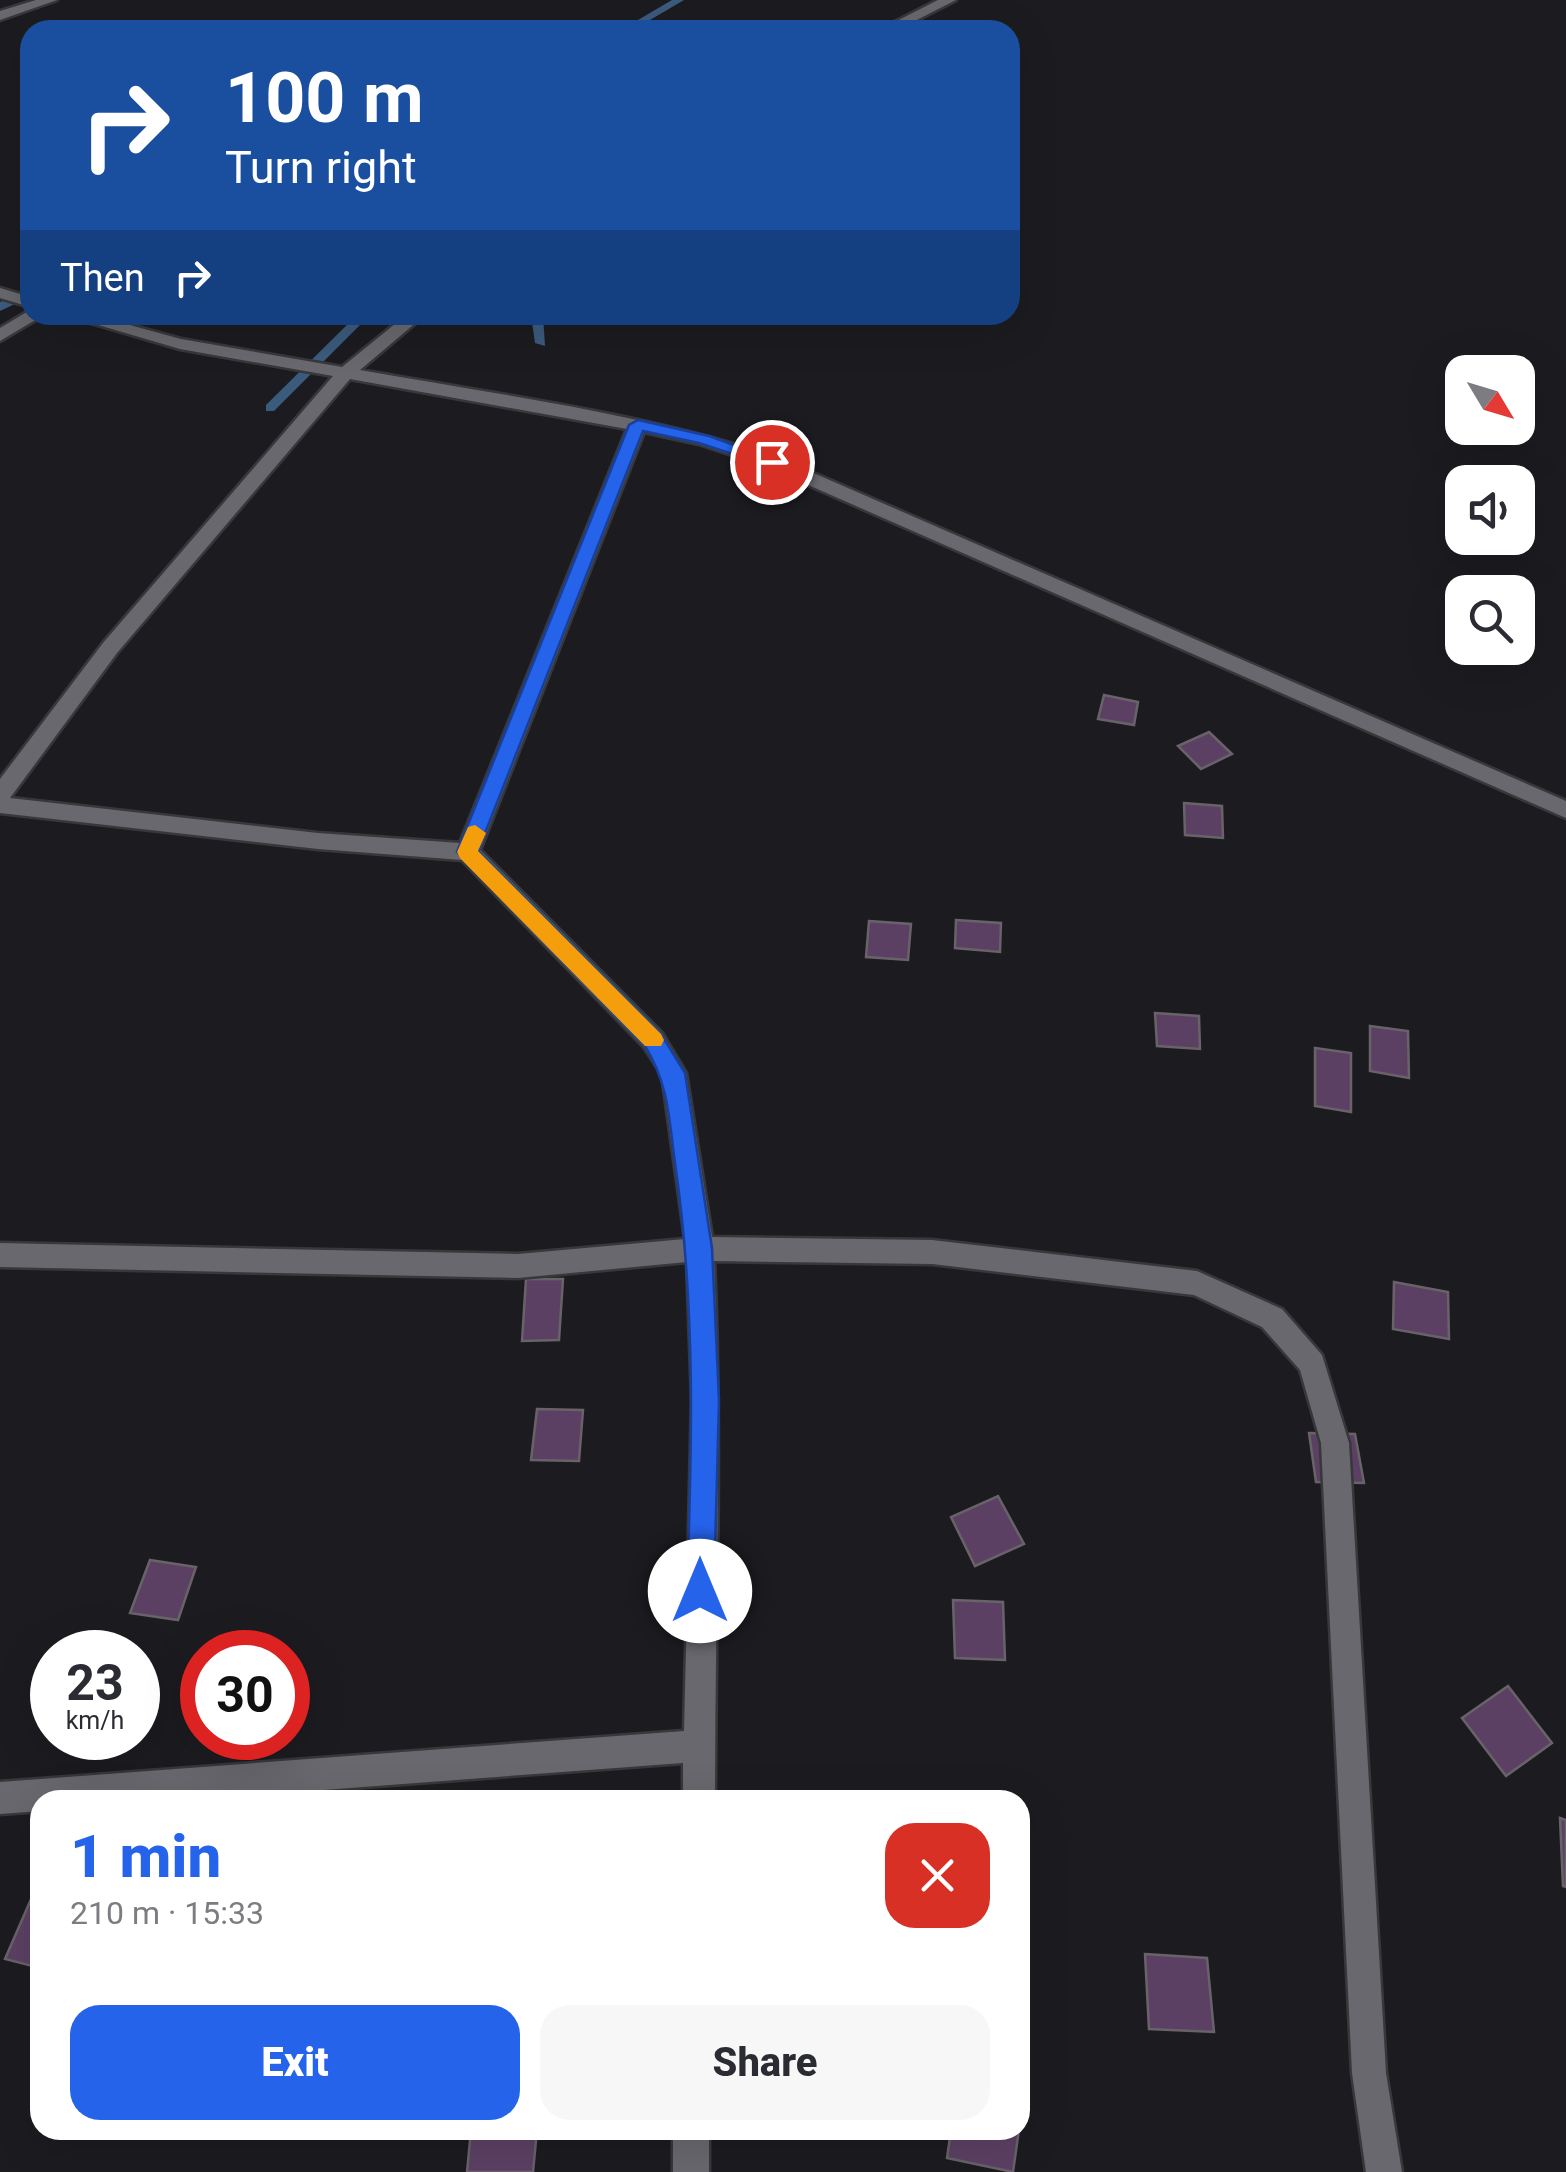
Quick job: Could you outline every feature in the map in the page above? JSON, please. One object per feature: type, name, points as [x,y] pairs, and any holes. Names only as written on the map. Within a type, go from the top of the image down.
[{"type":"street","points":[[0,16],[50,0]]},
{"type":"street","points":[[907,20],[949,0]]},
{"type":"street","points":[[110,325],[180,344],[703,439],[772,462],[1566,810]]},
{"type":"street","points":[[0,795],[110,648],[344,375],[404,325]]},
{"type":"street","points":[[468,852],[638,425]]},
{"type":"street","points":[[0,804],[318,841],[468,852],[653,1040],[674,1073],[700,1248],[706,1400],[701,1514],[699,1790]]},
{"type":"street","points":[[0,1255],[518,1266],[700,1248],[932,1252],[1197,1283],[1272,1318],[1312,1364],[1335,1442],[1369,2073],[1384,2172]]},
{"type":"street","points":[[108,1790],[700,1746]]},
{"type":"street","points":[[0,1798],[30,1796]]},
{"type":"street","points":[[690,2172],[692,2140]]},
{"type":"building","points":[[1104,695],[1138,702],[1134,725],[1098,719]]},
{"type":"building","points":[[1209,732],[1232,754],[1201,769],[1178,746]]},
{"type":"building","points":[[1184,803],[1222,806],[1223,838],[1185,835]]},
{"type":"building","points":[[956,920],[1001,923],[1000,952],[955,948]]},
{"type":"building","points":[[869,921],[911,924],[908,960],[866,957]]},
{"type":"building","points":[[1155,1013],[1199,1016],[1200,1049],[1157,1046]]},
{"type":"building","points":[[1370,1026],[1408,1031],[1409,1078],[1370,1071]]},
{"type":"building","points":[[1315,1048],[1351,1053],[1351,1112],[1315,1106]]},
{"type":"building","points":[[526,1279],[563,1279],[559,1340],[522,1341]]},
{"type":"building","points":[[1394,1282],[1448,1292],[1449,1339],[1393,1329]]},
{"type":"building","points":[[537,1409],[583,1410],[579,1461],[531,1460]]},
{"type":"building","points":[[1309,1433],[1355,1434],[1364,1483],[1316,1482]]},
{"type":"building","points":[[998,1496],[1024,1544],[975,1566],[951,1517]]},
{"type":"building","points":[[150,1560],[196,1567],[178,1620],[130,1613]]},
{"type":"building","points":[[953,1600],[1003,1602],[1005,1660],[955,1658]]},
{"type":"building","points":[[1508,1686],[1552,1743],[1506,1776],[1462,1718]]},
{"type":"building","points":[[1560,1818],[1566,1820],[1566,1887],[1563,1886]]},
{"type":"building","points":[[30,1902],[30,1965],[5,1959]]},
{"type":"building","points":[[1145,1954],[1207,1958],[1214,2032],[1149,2029]]},
{"type":"building","points":[[470,2140],[536,2140],[533,2172],[467,2172]]},
{"type":"building","points":[[950,2140],[1018,2140],[1013,2172],[947,2158]]},
{"type":"waterway","points":[[644,20],[679,0]]},
{"type":"waterway","points":[[0,307],[20,297]]},
{"type":"waterway","points":[[270,408],[354,325]]},
{"type":"waterway","points":[[538,325],[541,343]]},
{"type":"slow traffic","points":[[475,833],[468,852],[653,1040]]},
{"type":"route","points":[[700,1591],[706,1400],[700,1248],[674,1073],[653,1040],[468,852],[638,425],[703,439],[772,462]]}]
